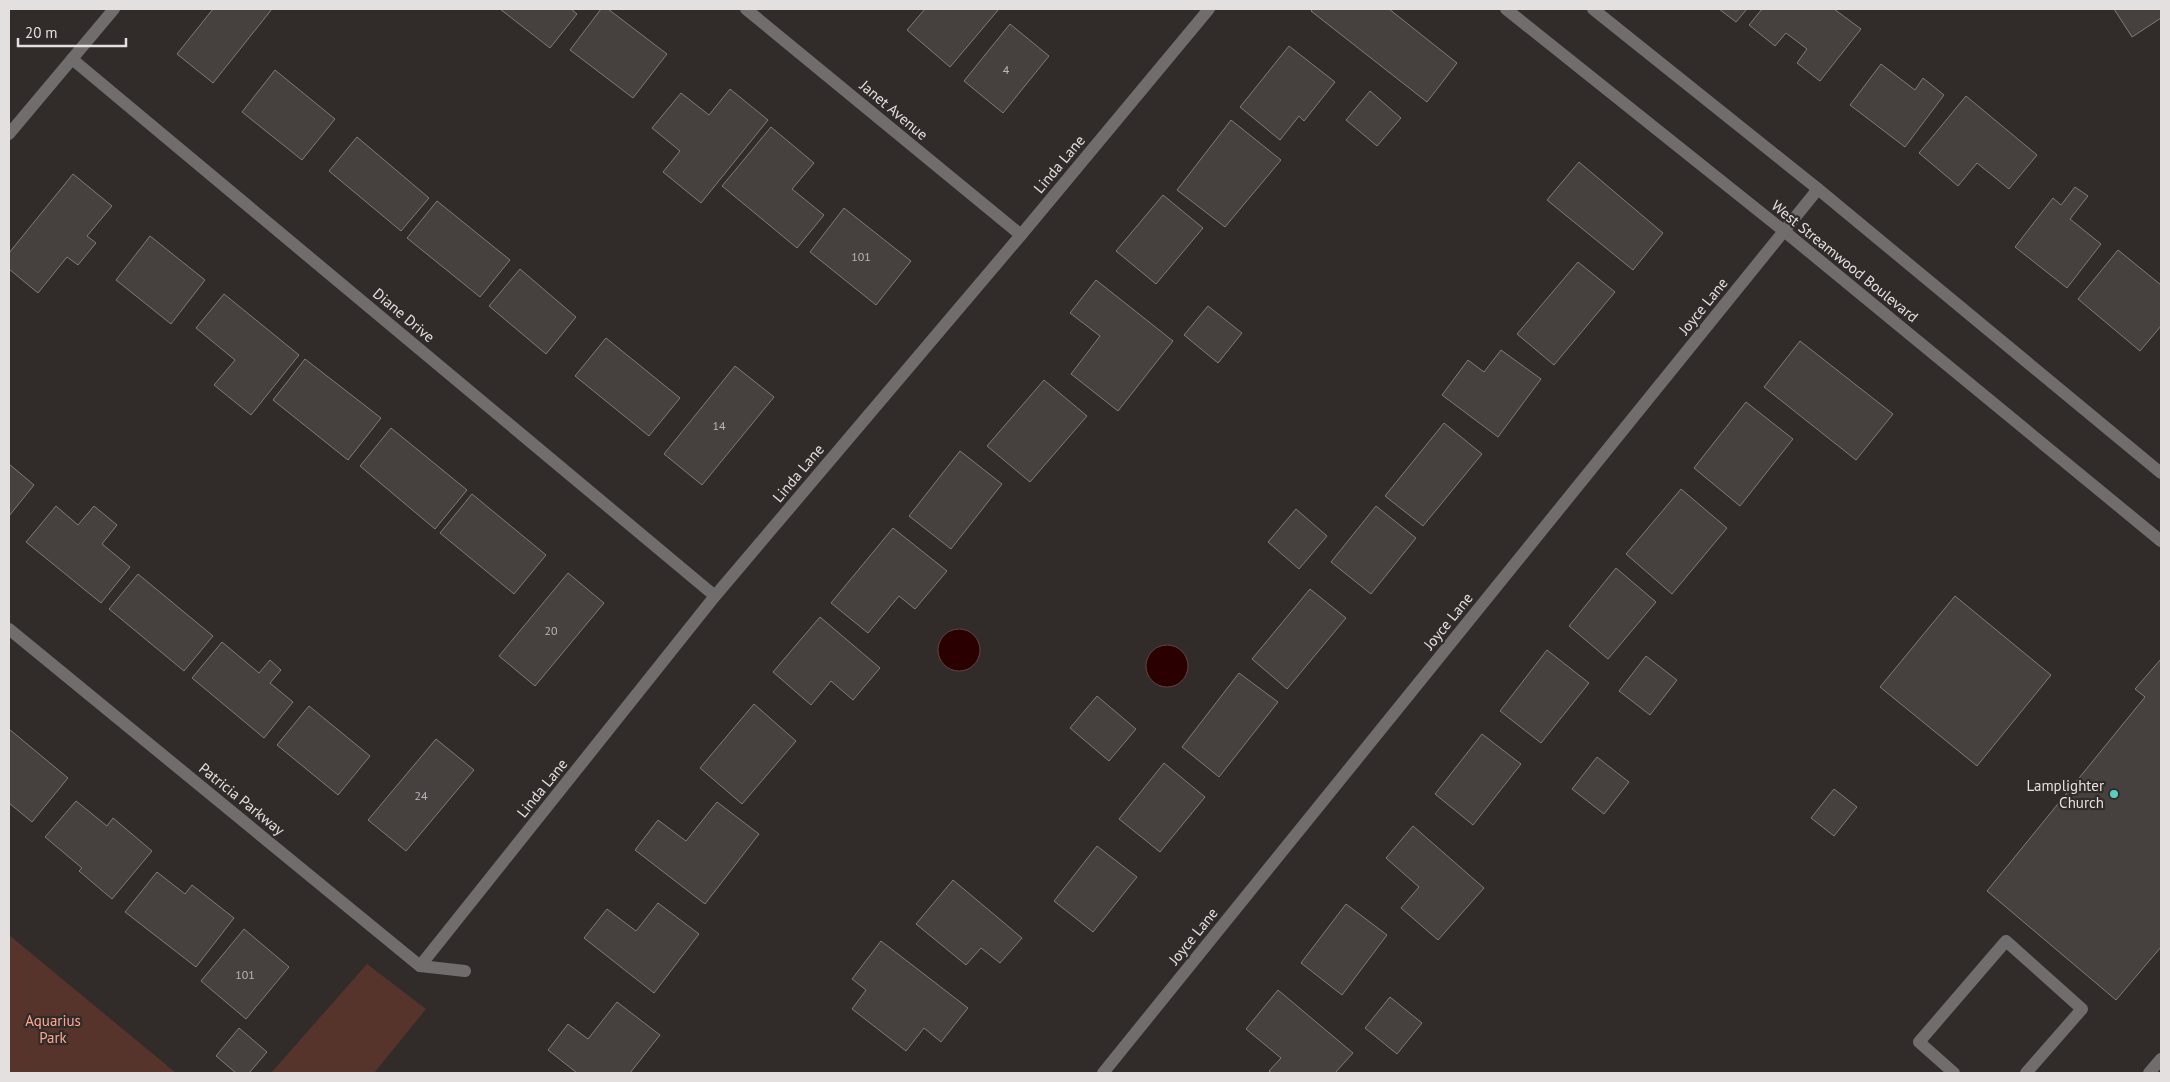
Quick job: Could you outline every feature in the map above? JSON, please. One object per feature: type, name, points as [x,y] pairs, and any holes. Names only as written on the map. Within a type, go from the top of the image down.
[{"type":"street","points":[[9,134],[114,9]]},
{"type":"street","name":"Janet Avenue","points":[[746,9],[1021,235]]},
{"type":"street","name":"Linda Lane","points":[[420,966],[716,596],[1209,9]]},
{"type":"street","name":"West Streamwood Boulevard","points":[[1506,9],[1784,232],[2161,542]]},
{"type":"street","points":[[1593,9],[1818,189],[2161,473]]},
{"type":"street","name":"Diane Drive","points":[[72,60],[716,596]]},
{"type":"street","name":"Joyce Lane","points":[[1103,1073],[1818,189]]},
{"type":"street","name":"Patricia Parkway","points":[[9,629],[420,966]]},
{"type":"street","points":[[1954,1073],[1919,1042],[2006,941],[2082,1009],[2026,1073]]},
{"type":"street","points":[[420,966],[465,971]]},
{"type":"street","points":[[2149,1073],[2161,1059]]},
{"type":"green space","name":"Aquarius Park","points":[[9,935],[176,1073],[9,1073]]},
{"type":"green space","points":[[367,964],[426,1009],[374,1073],[271,1073]]},
{"type":"shaded area","points":[[959,629],[974,635],[980,650],[974,665],[959,671],[944,665],[938,650],[944,635]]},
{"type":"shaded area","points":[[1171,645],[1179,648],[1185,654],[1188,666],[1185,678],[1179,684],[1163,687],[1155,684],[1149,678],[1146,662],[1149,654],[1155,648]]},
{"type":"building","points":[[213,9],[272,9],[213,83],[177,54]]},
{"type":"building","points":[[500,9],[571,9],[577,14],[550,48]]},
{"type":"building","points":[[601,9],[608,9],[667,54],[633,98],[570,50]]},
{"type":"building","points":[[925,9],[999,9],[950,67],[907,30]]},
{"type":"building","points":[[1313,9],[1389,9],[1457,63],[1427,102],[1311,11]]},
{"type":"building","points":[[1719,9],[1747,9],[1736,22]]},
{"type":"building","points":[[1762,9],[1834,9],[1861,29],[1820,81],[1797,63],[1807,49],[1786,33],[1775,46],[1749,25]]},
{"type":"building","points":[[2114,9],[2161,9],[2161,18],[2132,37]]},
{"type":"building","points":[[1010,24],[1049,56],[1003,113],[964,81]]},
{"type":"building","points":[[1289,46],[1335,82],[1304,121],[1299,116],[1280,140],[1240,107]]},
{"type":"building","points":[[1881,64],[1915,90],[1923,78],[1944,95],[1905,147],[1850,105]]},
{"type":"building","points":[[275,70],[335,119],[302,160],[242,112]]},
{"type":"building","points":[[730,89],[768,120],[701,203],[663,172],[680,151],[652,128],[681,93],[709,115]]},
{"type":"building","points":[[1370,91],[1401,118],[1377,146],[1346,120]]},
{"type":"building","points":[[1966,96],[2037,155],[2009,189],[1977,163],[1958,186],[1919,153]]},
{"type":"building","points":[[1231,120],[1281,160],[1225,227],[1177,190]]},
{"type":"building","points":[[771,127],[814,163],[792,189],[824,215],[797,248],[722,186]]},
{"type":"building","points":[[357,137],[429,198],[401,231],[329,171]]},
{"type":"building","points":[[1579,162],[1663,233],[1633,270],[1547,200]]},
{"type":"building","points":[[73,174],[112,206],[87,236],[96,243],[78,265],[67,257],[38,293],[9,269],[9,253]]},
{"type":"building","points":[[2075,187],[2088,196],[2070,219],[2101,244],[2067,288],[2015,247],[2053,198],[2061,205]]},
{"type":"building","points":[[1163,195],[1203,228],[1156,284],[1116,251]]},
{"type":"building","points":[[437,201],[510,260],[480,297],[407,238]]},
{"type":"building","points":[[844,208],[911,261],[876,305],[810,252]]},
{"type":"building","points":[[150,236],[205,280],[171,324],[116,280]]},
{"type":"building","points":[[2118,250],[2161,285],[2161,326],[2140,351],[2078,299]]},
{"type":"building","points":[[1578,262],[1615,292],[1554,365],[1517,334]]},
{"type":"building","points":[[520,269],[576,317],[546,354],[489,306]]},
{"type":"building","points":[[1096,280],[1173,341],[1118,411],[1071,374],[1100,336],[1070,313]]},
{"type":"building","points":[[224,294],[299,355],[251,415],[214,385],[235,360],[196,328]]},
{"type":"building","points":[[1208,306],[1242,333],[1218,363],[1184,335]]},
{"type":"building","points":[[606,338],[680,398],[649,436],[575,376]]},
{"type":"building","points":[[1800,341],[1893,414],[1856,460],[1764,387]]},
{"type":"building","points":[[1501,350],[1541,379],[1498,437],[1442,395],[1468,360],[1484,372]]},
{"type":"building","points":[[305,359],[381,418],[348,460],[273,400]]},
{"type":"building","points":[[735,366],[774,397],[702,485],[664,454]]},
{"type":"building","points":[[1044,380],[1087,416],[1030,482],[987,446]]},
{"type":"building","points":[[1746,402],[1793,439],[1740,506],[1694,468]]},
{"type":"building","points":[[1444,423],[1482,454],[1423,526],[1385,496]]},
{"type":"building","points":[[391,428],[467,490],[435,529],[360,466]]},
{"type":"building","points":[[960,451],[1002,484],[951,549],[909,516]]},
{"type":"building","points":[[9,464],[34,485],[9,516]]},
{"type":"building","points":[[1681,489],[1727,528],[1672,594],[1626,554]]},
{"type":"building","points":[[472,494],[546,555],[514,594],[440,533]]},
{"type":"building","points":[[56,506],[78,525],[94,506],[117,525],[102,544],[130,567],[101,603],[26,542]]},
{"type":"building","points":[[1376,506],[1416,538],[1371,594],[1331,562]]},
{"type":"building","points":[[1296,509],[1327,536],[1299,569],[1268,542]]},
{"type":"building","points":[[893,528],[947,571],[915,609],[899,596],[868,633],[831,603]]},
{"type":"building","points":[[1616,568],[1656,602],[1608,659],[1569,626]]},
{"type":"building","points":[[568,573],[604,603],[535,686],[499,656]]},
{"type":"building","points":[[138,574],[213,636],[184,671],[109,609]]},
{"type":"building","points":[[1310,589],[1346,618],[1287,689],[1252,659]]},
{"type":"building","points":[[1955,596],[2051,675],[1977,766],[1880,687]]},
{"type":"building","points":[[820,617],[880,668],[853,700],[831,681],[811,705],[773,672]]},
{"type":"building","points":[[222,642],[259,673],[270,660],[281,670],[270,683],[293,702],[264,738],[192,678]]},
{"type":"building","points":[[1547,650],[1589,683],[1541,743],[1500,711]]},
{"type":"building","points":[[1646,656],[1677,680],[1650,715],[1619,691]]},
{"type":"building","name":"Lamplighter Church","points":[[2161,659],[2161,947],[2116,1000],[1987,891],[2145,697],[2135,689]]},
{"type":"building","points":[[1239,673],[1278,702],[1219,777],[1182,747]]},
{"type":"building","points":[[1097,696],[1136,729],[1109,761],[1070,728]]},
{"type":"building","points":[[754,704],[796,741],[742,804],[700,768]]},
{"type":"building","points":[[309,706],[370,756],[338,795],[277,745]]},
{"type":"building","points":[[9,729],[68,778],[32,822],[9,803]]},
{"type":"building","points":[[1482,734],[1521,764],[1473,825],[1435,794]]},
{"type":"building","points":[[436,739],[474,770],[406,851],[368,820]]},
{"type":"building","points":[[1597,757],[1629,782],[1604,814],[1572,789]]},
{"type":"building","points":[[1164,763],[1205,797],[1160,852],[1119,819]]},
{"type":"building","points":[[1834,789],[1857,807],[1834,836],[1811,818]]},
{"type":"building","points":[[76,801],[107,826],[113,818],[152,851],[112,899],[79,871],[82,868],[45,837]]},
{"type":"building","points":[[717,802],[759,834],[705,904],[635,850],[658,820],[686,841]]},
{"type":"building","points":[[1413,826],[1484,888],[1438,940],[1401,908],[1419,887],[1386,858]]},
{"type":"building","points":[[1097,846],[1137,877],[1093,932],[1054,901]]},
{"type":"building","points":[[157,872],[185,894],[192,885],[234,918],[196,967],[125,912]]},
{"type":"building","points":[[953,880],[1022,938],[1000,963],[981,948],[966,965],[916,924]]},
{"type":"building","points":[[658,903],[699,934],[654,993],[584,938],[607,909],[636,931]]},
{"type":"building","points":[[1346,904],[1387,935],[1342,995],[1301,963]]},
{"type":"building","points":[[244,929],[289,967],[246,1019],[201,981]]},
{"type":"building","points":[[881,941],[968,1008],[941,1042],[924,1028],[906,1051],[852,1009],[866,990],[852,979]]},
{"type":"building","points":[[1278,990],[1353,1053],[1335,1073],[1272,1073],[1269,1071],[1281,1058],[1246,1029]]},
{"type":"building","points":[[1390,997],[1422,1023],[1397,1054],[1365,1028]]},
{"type":"building","points":[[617,1002],[660,1035],[630,1073],[577,1073],[548,1050],[568,1024],[588,1039]]},
{"type":"building","points":[[239,1028],[267,1052],[249,1073],[236,1073],[216,1056]]},
{"type":"place","name":"Lamplighter Church","points":[[2114,794]]}]
